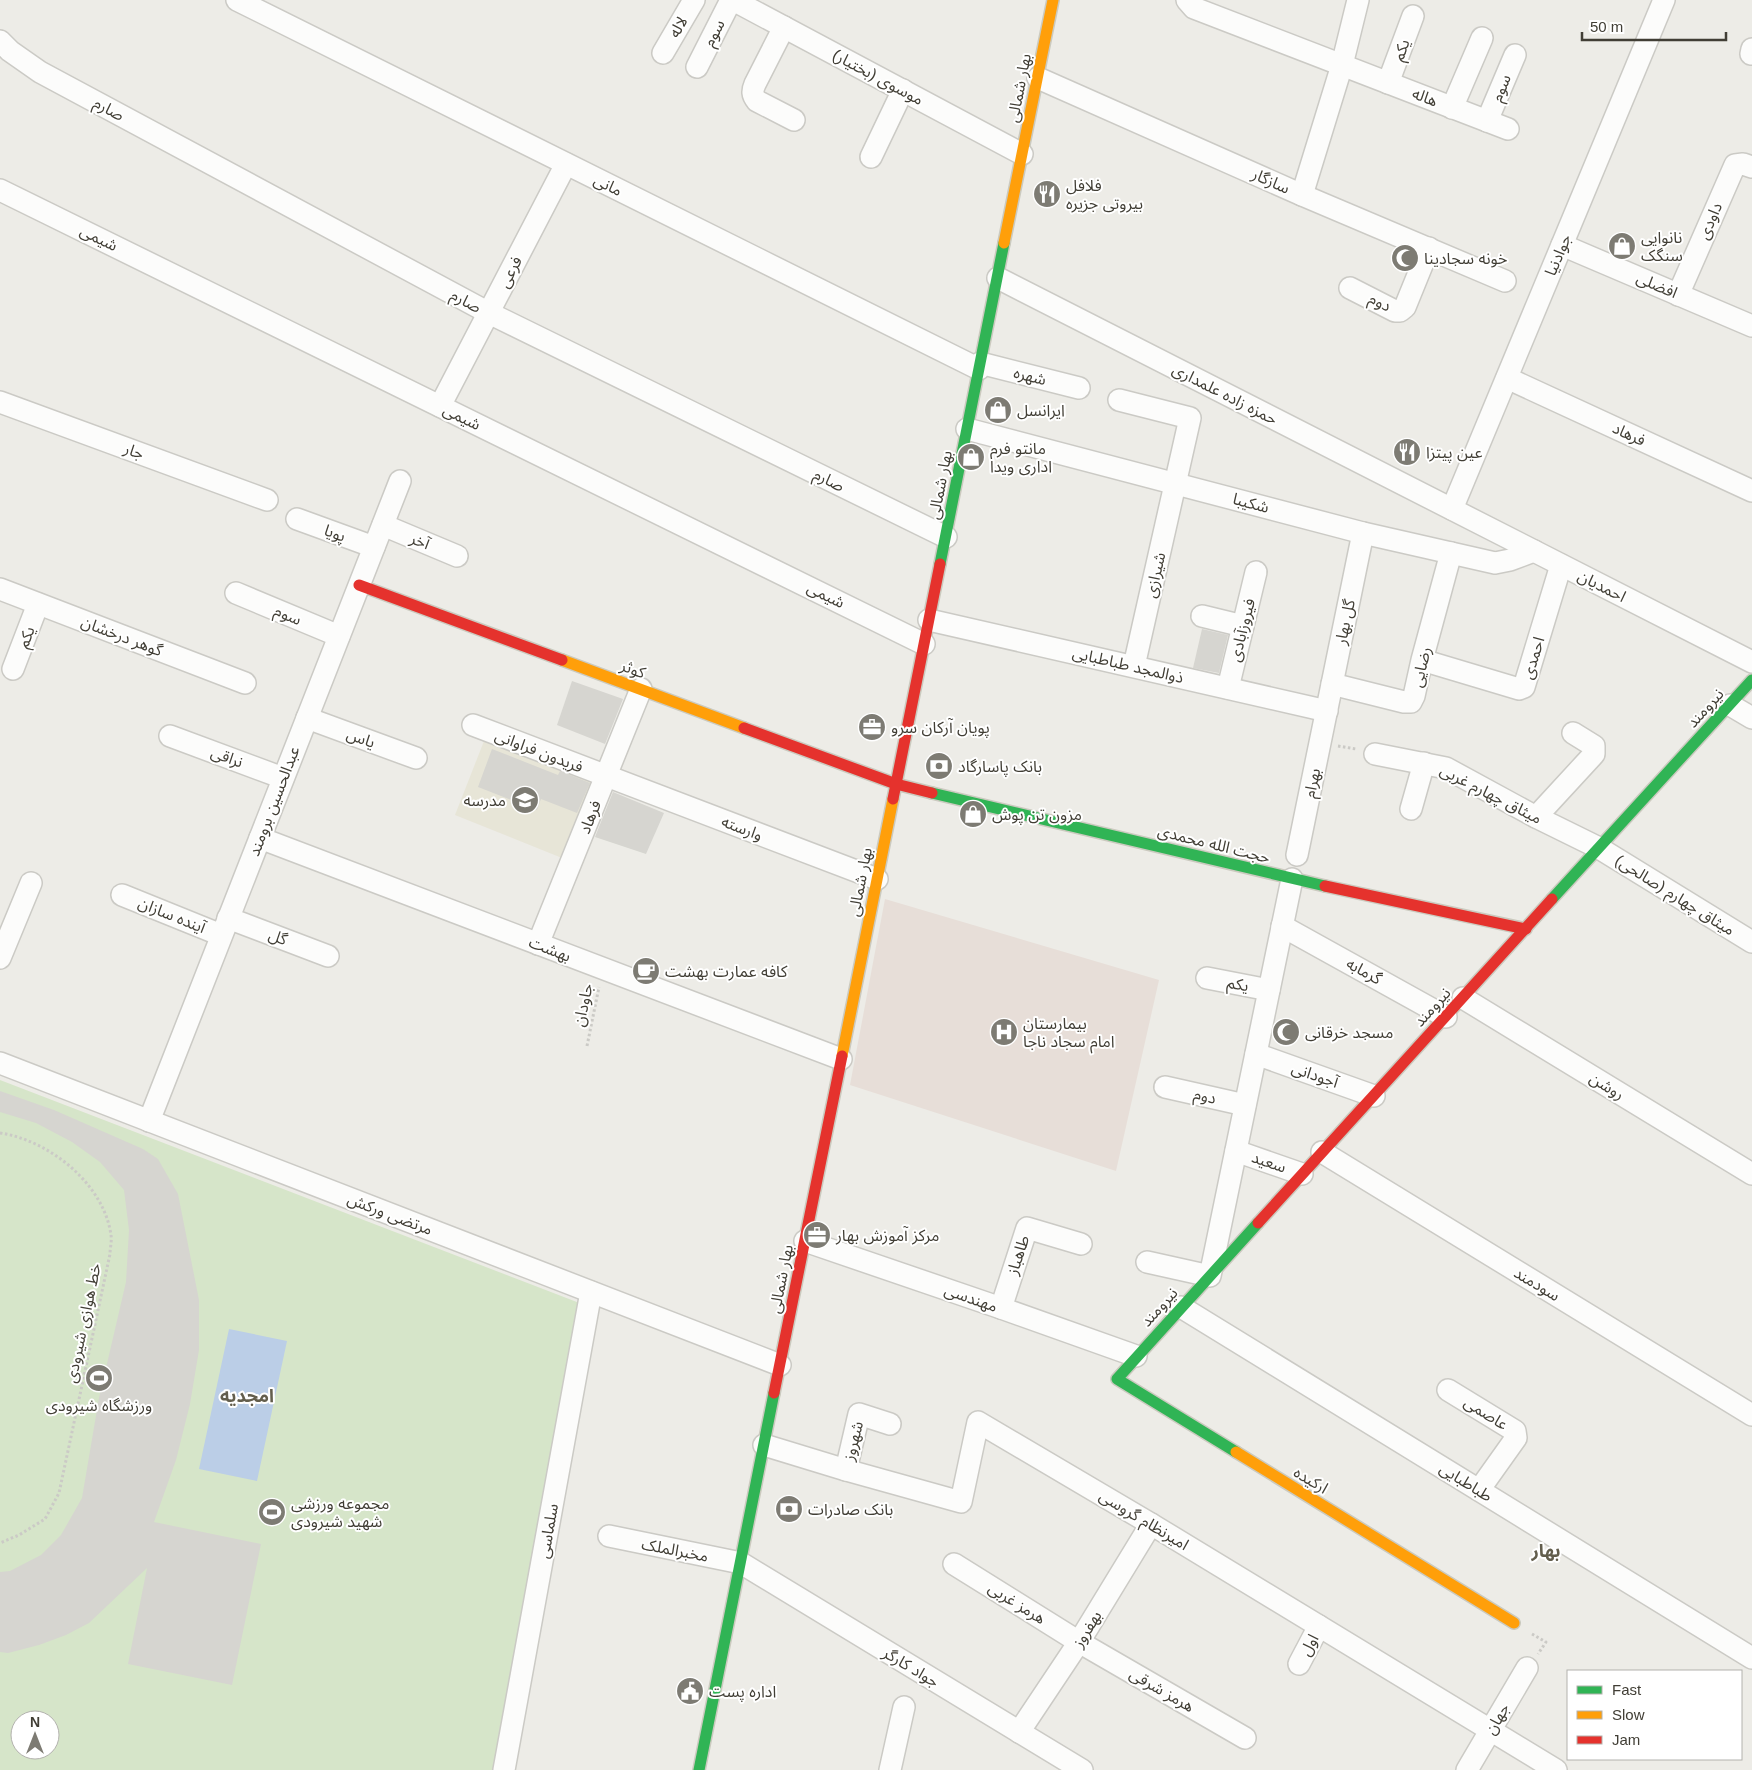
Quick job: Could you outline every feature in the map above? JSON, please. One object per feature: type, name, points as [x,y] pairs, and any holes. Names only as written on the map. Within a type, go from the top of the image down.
[{"type":"street","name":"مانی","points":[[237,0],[566,164],[980,366]]},
{"type":"street","name":"لاله","points":[[663,53],[694,0]]},
{"type":"street","name":"موسوی (بختیار)","points":[[732,0],[1022,154]]},
{"type":"street","name":"سوم","points":[[697,67],[732,0]]},
{"type":"street","name":"هاله","points":[[1187,0],[1194,8],[1508,129]]},
{"type":"street","points":[[1302,195],[1342,65],[1358,0]]},
{"type":"street","name":"جوادنیا","points":[[1452,509],[1664,0]]},
{"type":"street","name":"بهار شمالی","points":[[699,1770],[1038,78],[1050,1]]},
{"type":"street","name":"یکم","points":[[1388,83],[1413,16]]},
{"type":"street","points":[[784,27],[752,90],[753,96],[757,101],[794,120]]},
{"type":"street","points":[[1452,108],[1482,38]]},
{"type":"street","name":"صارم","points":[[0,41],[10,51],[40,72],[489,313],[946,537]]},
{"type":"street","name":"سوم","points":[[1487,121],[1515,55]]},
{"type":"street","name":"سازگار","points":[[1038,78],[1302,195],[1505,281]]},
{"type":"street","points":[[871,157],[903,90]]},
{"type":"street","name":"فرعی","points":[[440,406],[566,164]]},
{"type":"street","name":"داودی","points":[[1678,295],[1735,165],[1743,164],[1752,167]]},
{"type":"street","name":"شیمی","points":[[0,190],[924,644]]},
{"type":"street","name":"افضلی","points":[[1562,245],[1752,326]]},
{"type":"street","name":"دوم","points":[[1350,288],[1395,311],[1400,311],[1405,307],[1429,248]]},
{"type":"street","name":"حمزه زاده علمداری","points":[[998,278],[1452,509]]},
{"type":"street","name":"شهره","points":[[980,366],[1079,388]]},
{"type":"street","name":"فرهاد","points":[[1507,378],[1752,491]]},
{"type":"street","name":"شیرازی","points":[[1118,400],[1190,418],[1134,666]]},
{"type":"street","name":"جار","points":[[0,402],[268,500]]},
{"type":"street","name":"شکیبا","points":[[967,429],[1363,533],[1495,563],[1510,560],[1534,551]]},
{"type":"street","name":"عبدالحسین برومند","points":[[149,1121],[400,481]]},
{"type":"street","name":"احمدیان","points":[[1452,509],[1752,662]]},
{"type":"street","name":"پویا","points":[[297,519],[374,547]]},
{"type":"street","name":"آخر","points":[[383,526],[457,556]]},
{"type":"street","name":"گل بهار","points":[[1327,711],[1363,533]]},
{"type":"street","name":"رضایی","points":[[1332,684],[1404,702],[1411,702],[1451,553]]},
{"type":"street","name":"احمدی","points":[[1432,663],[1519,689],[1524,687],[1561,565]]},
{"type":"street","name":"فیروزآبادی","points":[[1228,688],[1256,572]]},
{"type":"street","name":"کوثر","points":[[359,585],[896,784]]},
{"type":"street","name":"گوهر درخشان","points":[[0,589],[245,683]]},
{"type":"street","name":"سوم","points":[[236,593],[339,636]]},
{"type":"street","name":"یکم","points":[[13,669],[38,604]]},
{"type":"street","points":[[1202,616],[1243,626]]},
{"type":"street","name":"ذوالمجد طباطبایی","points":[[929,620],[1327,711]]},
{"type":"street","name":"نیرومند","points":[[1136,1356],[1752,680]]},
{"type":"street","name":"فرهاد","points":[[538,944],[642,689]]},
{"type":"street","points":[[1730,705],[1752,718]]},
{"type":"street","name":"بهرام","points":[[1297,855],[1327,711]]},
{"type":"street","name":"یاس","points":[[307,718],[416,758]]},
{"type":"street","name":"فریدون فراوانی","points":[[473,726],[606,776]]},
{"type":"street","points":[[1536,817],[1594,754],[1594,746],[1573,733]]},
{"type":"street","name":"نراقی","points":[[170,736],[283,778]]},
{"type":"street","name":"میثاق چهارم غربی","points":[[1375,754],[1446,768],[1536,817],[1599,848]]},
{"type":"street","points":[[1411,809],[1424,763]]},
{"type":"street","name":"وارسته","points":[[606,776],[877,879]]},
{"type":"street","name":"حجت الله محمدی","points":[[896,784],[1292,880],[1526,929]]},
{"type":"street","name":"بهشت","points":[[260,838],[841,1059]]},
{"type":"street","name":"میثاق چهارم (صالحی)","points":[[1599,848],[1752,942]]},
{"type":"street","points":[[1147,1262],[1210,1276],[1292,880]]},
{"type":"street","points":[[0,958],[31,883]]},
{"type":"street","name":"آینده سازان","points":[[122,895],[225,927]]},
{"type":"street","name":"گرمابه","points":[[1282,926],[1446,1017]]},
{"type":"street","name":"گل","points":[[225,927],[328,956]]},
{"type":"street","name":"یکم","points":[[1207,978],[1269,990]]},
{"type":"street","name":"روشن","points":[[1463,998],[1752,1174]]},
{"type":"street","name":"آجودانی","points":[[1256,1054],[1374,1096]]},
{"type":"street","name":"مرتضی ورکش","points":[[0,1064],[780,1365]]},
{"type":"street","name":"دوم","points":[[1165,1087],[1245,1105]]},
{"type":"street","name":"سعید","points":[[1236,1151],[1302,1174]]},
{"type":"street","name":"سودمند","points":[[1322,1152],[1752,1415]]},
{"type":"street","name":"طاهباز","points":[[1002,1308],[1027,1228],[1081,1244]]},
{"type":"street","name":"مهندسی","points":[[805,1242],[1002,1308],[1136,1356]]},
{"type":"street","name":"سلماسی","points":[[504,1770],[591,1292]]},
{"type":"street","name":"طباطبایی","points":[[1181,1307],[1752,1658]]},
{"type":"street","name":"ارکیده","points":[[1136,1356],[1117,1379],[1514,1623]]},
{"type":"street","name":"عاصمی","points":[[1448,1390],[1515,1431],[1516,1434],[1516,1438],[1479,1490]]},
{"type":"street","name":"شهروز","points":[[846,1470],[859,1414],[890,1424]]},
{"type":"street","name":"امیرنظام گروسی","points":[[764,1445],[961,1502],[978,1422],[1151,1524],[1556,1770]]},
{"type":"street","name":"بهفروز","points":[[1019,1732],[1080,1642],[1151,1524]]},
{"type":"street","name":"مخبرالملک","points":[[609,1536],[741,1563]]},
{"type":"street","name":"جواد کارگر","points":[[741,1563],[1076,1768]]},
{"type":"street","name":"هرمز غربی","points":[[954,1564],[1080,1642]]},
{"type":"street","name":"اول","points":[[1299,1664],[1319,1626]]},
{"type":"street","name":"هرمز شرقی","points":[[1080,1642],[1245,1738]]},
{"type":"street","name":"جهان","points":[[1467,1770],[1527,1668]]},
{"type":"street","points":[[890,1770],[904,1707]]},
{"type":"path","points":[[1320,742],[1375,754]]},
{"type":"path","name":"جاودان","points":[[587,1046],[603,969]]},
{"type":"path","name":"خط هوازی شیرودی","points":[[0,1133],[26,1140],[52,1153],[74,1169],[89,1185],[100,1202],[111,1235],[110,1254],[59,1493],[45,1519],[19,1535],[0,1543]]},
{"type":"shaded area","name":"مدرسه","points":[[484,741],[596,784],[562,858],[455,815]]},
{"type":"shaded area","name":"بیمارستان امام سجاد ناجا","points":[[885,899],[1159,980],[1116,1171],[850,1085]]},
{"type":"green space","name":"مجموعه ورزشی شهید شیرودی","points":[[0,1080],[582,1304],[496,1770],[0,1770]]},
{"type":"water","points":[[229,1329],[287,1341],[257,1481],[199,1469]]},
{"type":"building","points":[[1202,629],[1228,635],[1219,673],[1193,668]]},
{"type":"building","points":[[572,681],[623,699],[605,744],[557,725]]},
{"type":"building","points":[[492,749],[558,775],[560,771],[590,783],[577,813],[541,799],[537,810],[478,787]]},
{"type":"building","points":[[613,792],[664,813],[646,854],[595,837]]},
{"type":"building","points":[[0,1091],[54,1110],[143,1149],[158,1159],[178,1194],[199,1300],[199,1350],[190,1404],[176,1460],[154,1522],[261,1544],[232,1685],[128,1664],[147,1568],[89,1623],[66,1635],[39,1645],[8,1653],[0,1652],[0,1572],[10,1571],[41,1555],[61,1535],[82,1498],[99,1398],[126,1282],[129,1230],[124,1190],[100,1162],[72,1142],[36,1123],[0,1112]]},
{"type":"traffic: fast","points":[[940,564],[1004,243]]},
{"type":"traffic: fast","points":[[1552,899],[1752,680]]},
{"type":"traffic: fast","points":[[932,793],[1325,886]]},
{"type":"traffic: fast","points":[[1236,1452],[1117,1379],[1258,1223]]},
{"type":"traffic: fast","points":[[699,1770],[774,1393]]},
{"type":"traffic: slow","points":[[1004,243],[1053,0]]},
{"type":"traffic: slow","points":[[562,660],[744,728]]},
{"type":"traffic: slow","points":[[842,1056],[893,799]]},
{"type":"traffic: slow","points":[[1236,1452],[1514,1623]]},
{"type":"traffic: jam","points":[[893,799],[940,564]]},
{"type":"traffic: jam","points":[[359,585],[562,660]]},
{"type":"traffic: jam","points":[[744,728],[896,784],[932,793]]},
{"type":"traffic: jam","points":[[1325,886],[1526,929]]},
{"type":"traffic: jam","points":[[1258,1223],[1552,899]]},
{"type":"traffic: jam","points":[[774,1393],[842,1056]]},
{"type":"place","name":"فلافل بیروتی جزیره","points":[[1047,194]]},
{"type":"place","name":"نانوایی سنگک","points":[[1622,246]]},
{"type":"place","name":"خونه سجادینا","points":[[1405,258]]},
{"type":"place","name":"ایرانسل","points":[[998,410]]},
{"type":"place","name":"عین پیتزا","points":[[1407,452]]},
{"type":"place","name":"مانتو فرم اداری ویدا","points":[[971,457]]},
{"type":"place","name":"پویان آرکان سرو","points":[[872,727]]},
{"type":"place","name":"بانک پاسارگاد","points":[[939,766]]},
{"type":"place","name":"مدرسه","points":[[525,800]]},
{"type":"place","name":"مزون تن پوش","points":[[973,814]]},
{"type":"place","name":"کافه عمارت بهشت","points":[[646,971]]},
{"type":"place","name":"بیمارستان امام سجاد ناجا","points":[[1004,1032]]},
{"type":"place","name":"مسجد خرقانی","points":[[1286,1032]]},
{"type":"place","name":"مرکز آموزش بهار","points":[[817,1235]]},
{"type":"place","name":"ورزشگاه شیرودی","points":[[99,1378]]},
{"type":"place","name":"بانک صادرات","points":[[789,1509]]},
{"type":"place","name":"مجموعه ورزشی شهید شیرودی","points":[[272,1512]]},
{"type":"place","name":"اداره پست","points":[[690,1691]]},
{"type":"district","name":"امجدیه","points":[[247,1396]]},
{"type":"district","name":"بهار","points":[[1546,1551]]}]
